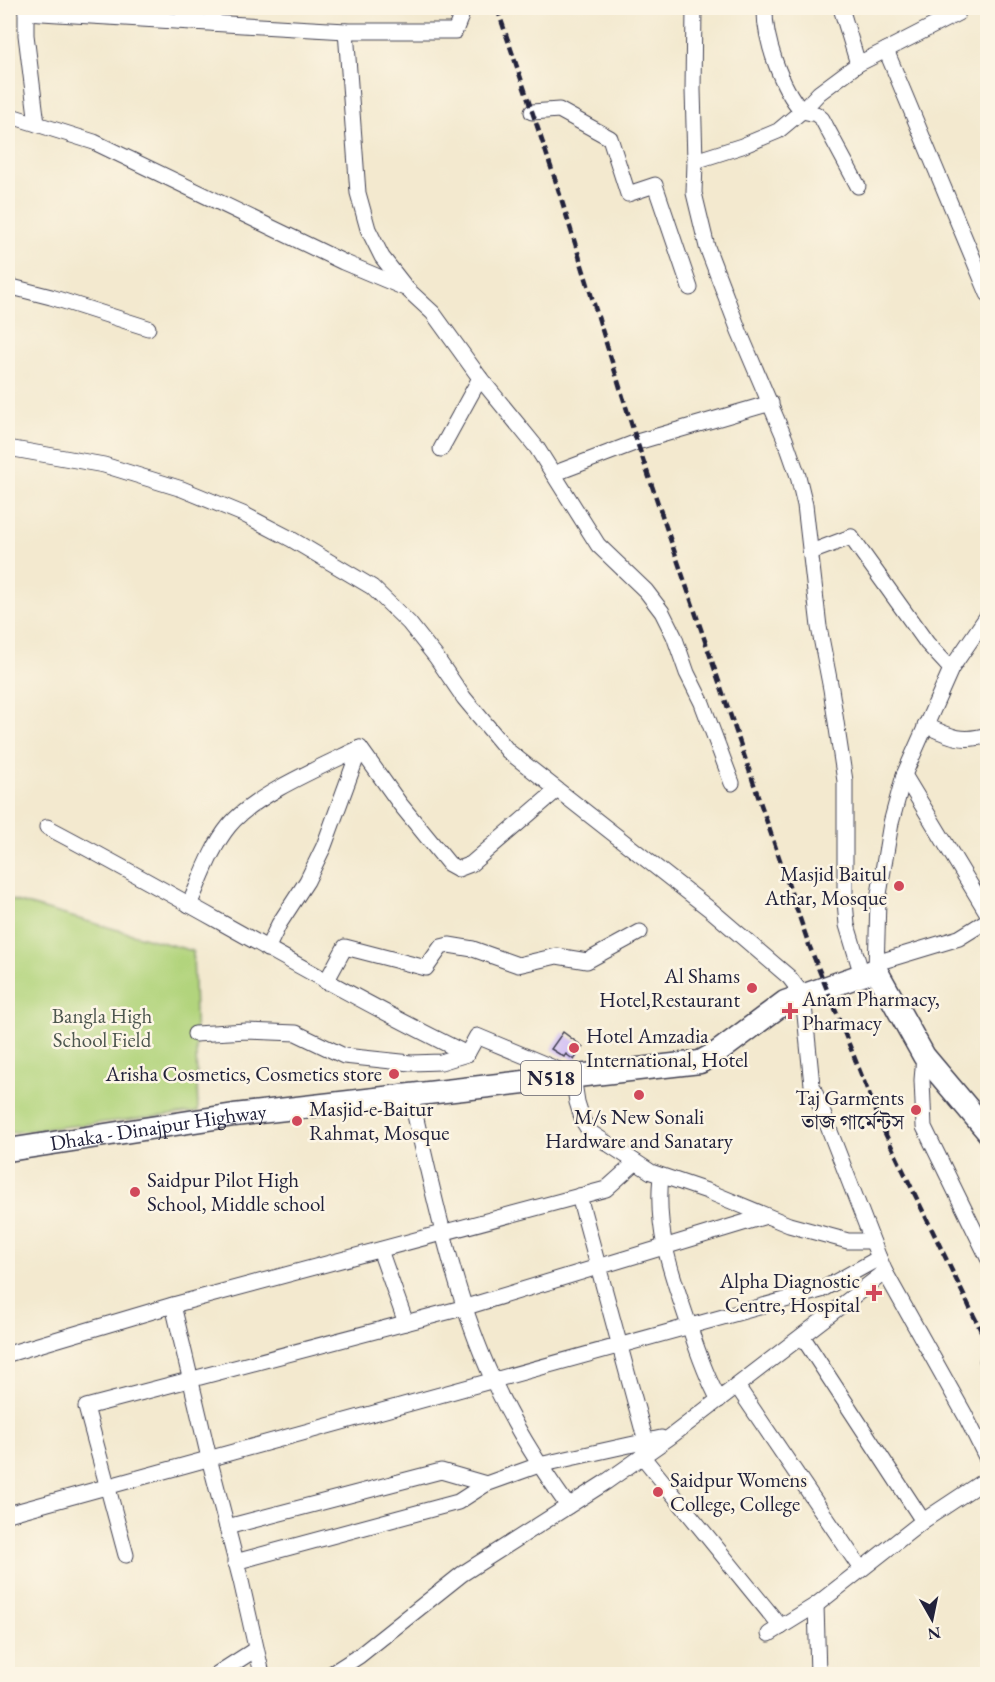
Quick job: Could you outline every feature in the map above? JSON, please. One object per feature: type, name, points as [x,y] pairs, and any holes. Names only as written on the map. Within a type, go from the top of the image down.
[{"type":"highway","name":"Dhaka - Dinajpur Highway","points":[[8,1150],[234,1115],[699,1062],[718,1052],[785,1002],[871,969]]},
{"type":"highway","points":[[871,969],[924,1056],[987,1132]]},
{"type":"street","points":[[37,124],[26,35],[26,10],[213,15],[346,31],[455,31],[461,16],[458,8]]},
{"type":"street","points":[[694,8],[694,193],[707,247],[739,331],[771,403],[798,476],[805,505],[819,627],[845,781],[847,926],[871,969]]},
{"type":"street","points":[[765,8],[764,20],[787,90],[802,111],[816,114],[822,119],[858,186]]},
{"type":"street","points":[[841,8],[858,64]]},
{"type":"street","points":[[695,161],[742,146],[778,131],[819,93],[858,64],[958,13]]},
{"type":"street","points":[[346,31],[358,193],[368,229],[382,257],[407,289],[433,314],[480,378],[537,448],[598,545],[646,591],[663,612],[687,673],[702,703],[732,783]]},
{"type":"street","points":[[886,50],[987,294]]},
{"type":"street","points":[[532,112],[559,110],[610,138],[628,194],[655,185],[690,288]]},
{"type":"street","points":[[8,115],[94,142],[343,262],[407,289]]},
{"type":"street","points":[[8,286],[51,297],[148,328]]},
{"type":"street","points":[[441,449],[480,378]]},
{"type":"street","points":[[553,474],[637,442],[771,403]]},
{"type":"street","points":[[8,448],[104,465],[182,489],[243,514],[291,539],[372,587],[409,623],[464,698],[508,751],[712,911],[789,977],[803,995],[812,1085],[872,1241],[885,1272],[965,1415],[987,1461]]},
{"type":"street","points":[[810,552],[851,537],[927,643],[951,669]]},
{"type":"street","points":[[871,969],[878,900],[891,823],[904,775],[951,669],[987,615]]},
{"type":"street","points":[[925,725],[953,738],[971,740],[987,735]]},
{"type":"street","points":[[360,748],[400,804],[449,864],[458,869],[471,864],[556,790]]},
{"type":"street","points":[[189,905],[209,860],[229,825],[258,801],[360,748]]},
{"type":"street","points":[[267,949],[279,924],[307,881],[324,846],[360,748]]},
{"type":"street","points":[[904,775],[987,914]]},
{"type":"street","points":[[47,827],[326,982],[467,1054]]},
{"type":"street","points":[[871,969],[959,938],[987,920]]},
{"type":"street","points":[[326,982],[345,947],[426,968],[441,947],[449,945],[473,950],[518,965],[557,956],[587,961],[640,932]]},
{"type":"street","points":[[195,1034],[247,1031],[296,1033],[344,1056],[411,1063],[441,1062],[467,1054],[477,1036],[573,1076],[577,1102],[583,1121],[590,1132],[635,1163],[661,1176],[707,1191],[789,1225],[848,1241],[872,1241]]},
{"type":"street","points":[[924,1056],[922,1080],[924,1127],[987,1258]]},
{"type":"street","points":[[410,1094],[443,1233],[466,1307],[493,1381],[539,1465],[568,1506]]},
{"type":"street","points":[[8,1354],[173,1305],[606,1189],[635,1163]]},
{"type":"street","points":[[661,1176],[658,1200],[664,1247],[699,1360],[719,1400]]},
{"type":"street","points":[[579,1196],[620,1346],[644,1449],[775,1630],[816,1605],[923,1521],[987,1478]]},
{"type":"street","points":[[126,1555],[86,1407],[466,1307],[766,1216]]},
{"type":"street","points":[[380,1250],[406,1323]]},
{"type":"street","points":[[8,1514],[821,1290],[879,1258]]},
{"type":"street","points":[[235,1562],[458,1502],[486,1484],[539,1465],[644,1449],[670,1437],[885,1272]]},
{"type":"street","points":[[173,1305],[262,1674]]},
{"type":"street","points":[[802,1336],[923,1521]]},
{"type":"street","points":[[737,1386],[861,1569]]},
{"type":"street","points":[[330,1674],[359,1656],[462,1575],[606,1482],[644,1449]]},
{"type":"street","points":[[227,1527],[441,1471],[486,1484]]},
{"type":"street","points":[[816,1605],[818,1674]]},
{"type":"street","points":[[218,1674],[256,1649]]},
{"type":"green space","name":"Bangla High School Field","points":[[8,899],[193,951],[198,1112],[8,1133]]},
{"type":"building","points":[[563,1032],[583,1047],[574,1060],[566,1054],[564,1057],[551,1049]]},
{"type":"railway","points":[[497,8],[555,179],[637,442],[809,945],[884,1131],[988,1345]]},
{"type":"place","name":"Masjid Baitul Athar, Mosque","points":[[899,886]]},
{"type":"place","name":"Al Shams Hotel,Restaurant","points":[[752,988]]},
{"type":"place","name":"Anam Pharmacy, Pharmacy","points":[[790,1011]]},
{"type":"place","name":"Hotel Amzadia International, Hotel","points":[[574,1048]]},
{"type":"place","name":"Arisha Cosmetics, Cosmetics store","points":[[394,1074]]},
{"type":"place","name":"M/s New Sonali Hardware and Sanatary","points":[[639,1095]]},
{"type":"place","name":"Taj Garments তাজ গার্মেন্টস","points":[[916,1110]]},
{"type":"place","name":"Masjid-e-Baitur Rahmat, Mosque","points":[[297,1121]]},
{"type":"place","name":"Saidpur Pilot High School, Middle school","points":[[135,1192]]},
{"type":"place","name":"Alpha Diagnostic Centre, Hospital","points":[[874,1293]]},
{"type":"place","name":"Saidpur Womens College, College","points":[[658,1492]]}]
